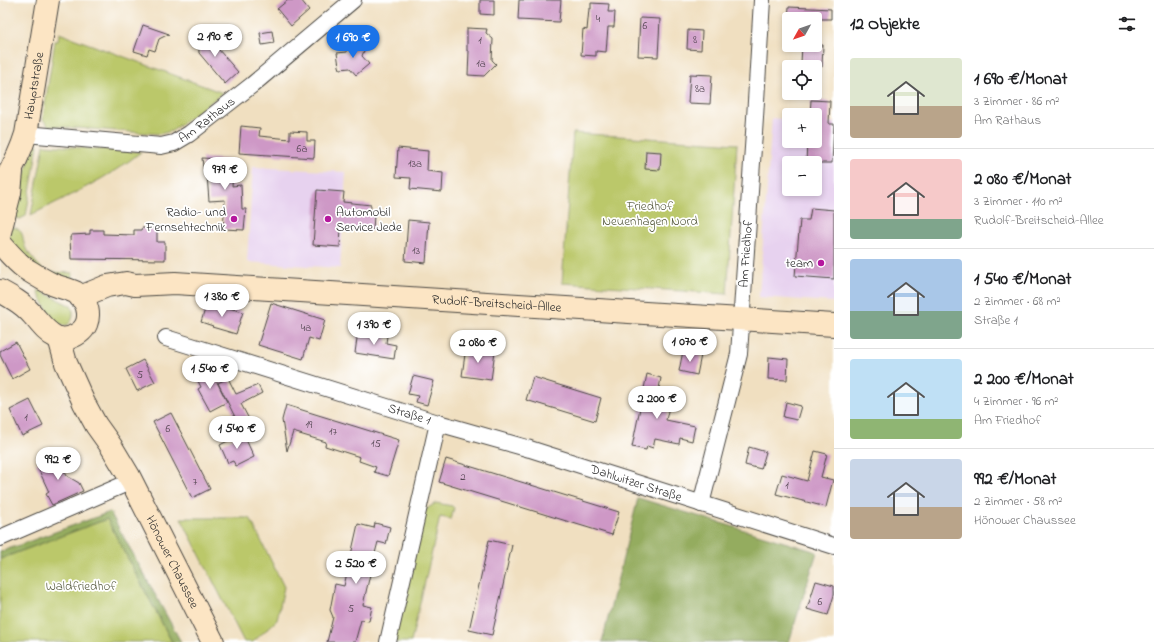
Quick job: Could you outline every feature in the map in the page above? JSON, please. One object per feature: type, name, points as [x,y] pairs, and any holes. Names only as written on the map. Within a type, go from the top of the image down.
[{"type":"main road","name":"Hauptstraße","points":[[0,189],[13,169],[22,149],[26,134],[48,0]]},
{"type":"main road","name":"Hauptstraße","points":[[0,232],[10,193],[13,169]]},
{"type":"main road","points":[[0,243],[15,260],[25,268],[51,284],[75,292],[84,305],[89,319],[84,329],[67,336],[46,330],[19,302],[0,292]]},
{"type":"main road","name":"Rudolf-Breitscheid-Allee","points":[[84,305],[108,301],[125,293],[135,285],[175,283],[834,325]]},
{"type":"main road","name":"Hönower Chaussee","points":[[67,336],[78,356],[84,403],[96,425],[111,446],[132,481],[213,642]]},
{"type":"street","name":"Am Rathaus","points":[[26,134],[161,146],[174,143],[189,134],[252,85],[353,0]]},
{"type":"street","name":"Am Friedhof","points":[[701,504],[739,354],[762,0]]},
{"type":"street","name":"Straße 1","points":[[166,338],[438,423],[388,642]]},
{"type":"street","name":"Dahlwitzer Straße","points":[[438,423],[530,449],[834,546]]},
{"type":"street","points":[[0,538],[132,481]]},
{"type":"shaded area","points":[[772,118],[782,119],[782,148],[822,148],[822,122],[834,123],[834,302],[759,297]]},
{"type":"shaded area","points":[[253,167],[346,172],[340,268],[247,262]]},
{"type":"green space","points":[[59,33],[223,93],[172,131],[160,134],[49,126],[43,120],[43,117],[55,41],[58,41]]},
{"type":"green space","name":"Friedhof Neuenhagen Nord","points":[[573,133],[737,144],[727,294],[562,283]]},
{"type":"green space","points":[[34,144],[38,145],[26,216],[20,219],[12,216]]},
{"type":"green space","points":[[44,145],[141,152],[116,170],[74,194],[31,215]]},
{"type":"green space","points":[[9,226],[19,230],[23,236],[25,248],[45,272],[73,273],[69,284],[49,276],[28,264],[13,248],[9,238]]},
{"type":"green space","points":[[39,290],[71,306],[73,314],[69,324],[62,325],[55,321],[44,304],[38,292]]},
{"type":"green space","points":[[638,498],[817,552],[789,642],[602,642]]},
{"type":"green space","points":[[436,503],[452,506],[454,508],[451,519],[440,517],[411,642],[393,642],[423,511]]},
{"type":"green space","points":[[110,512],[181,642],[172,642],[107,519],[0,559],[0,552]]},
{"type":"green space","points":[[181,518],[250,518],[284,587],[277,620],[253,642],[244,642]]},
{"type":"green space","name":"Waldfriedhof","points":[[107,519],[172,642],[0,642],[0,559]]},
{"type":"building","points":[[288,0],[301,0],[309,10],[291,26],[277,9]]},
{"type":"building","points":[[480,0],[494,0],[494,15],[480,14]]},
{"type":"building","points":[[519,0],[561,0],[559,22],[518,20]]},
{"type":"building","points":[[591,3],[609,4],[608,12],[615,12],[614,27],[608,27],[606,52],[596,51],[596,56],[581,55],[583,29],[587,30]]},
{"type":"building","points":[[789,7],[831,9],[831,19],[822,19],[822,12],[789,12]]},
{"type":"building","points":[[640,18],[660,19],[658,57],[638,56]]},
{"type":"building","points":[[143,25],[169,34],[159,39],[155,51],[149,49],[147,55],[134,51]]},
{"type":"building","points":[[198,26],[238,72],[225,84],[199,53]]},
{"type":"building","points":[[467,28],[487,29],[486,33],[493,39],[492,60],[496,64],[484,76],[468,75],[469,51],[467,51]]},
{"type":"building","points":[[688,30],[702,31],[701,50],[687,49]]},
{"type":"building","points":[[272,31],[274,43],[262,45],[260,33]]},
{"type":"building","points":[[350,42],[365,48],[362,56],[369,64],[356,75],[350,68],[340,69],[339,66],[337,53],[347,52]]},
{"type":"building","points":[[823,45],[822,67],[822,60],[801,60],[802,52],[822,52]]},
{"type":"building","points":[[690,74],[712,75],[710,104],[688,103]]},
{"type":"building","points":[[811,100],[830,101],[829,124],[834,124],[832,163],[822,163],[822,156],[806,156],[807,148],[822,148],[822,108],[810,108]]},
{"type":"building","points":[[241,126],[260,128],[259,136],[290,139],[290,131],[307,132],[307,141],[315,141],[314,158],[239,153]]},
{"type":"building","points":[[398,148],[428,151],[427,171],[443,173],[442,192],[410,189],[411,178],[396,177]]},
{"type":"building","points":[[646,151],[661,152],[660,170],[645,169]]},
{"type":"building","points":[[202,158],[234,160],[232,186],[241,185],[242,209],[246,209],[244,230],[223,229],[225,200],[209,201],[207,175],[204,175]]},
{"type":"building","name":"Automobil Service Jede","points":[[317,190],[344,192],[343,202],[371,205],[370,215],[374,215],[373,230],[341,227],[340,247],[313,245]]},
{"type":"building","points":[[811,208],[834,210],[834,279],[795,276],[800,220],[809,220]]},
{"type":"building","points":[[408,220],[429,222],[426,263],[405,261]]},
{"type":"building","points":[[142,228],[157,228],[157,242],[165,242],[165,260],[71,259],[71,235],[90,234],[90,230],[103,230],[103,234],[134,235],[134,230],[141,230]]},
{"type":"building","points":[[207,303],[243,312],[236,334],[201,322]]},
{"type":"building","points":[[271,303],[325,320],[319,341],[309,338],[303,359],[258,345]]},
{"type":"building","points":[[358,331],[387,336],[386,343],[396,345],[394,359],[355,353]]},
{"type":"building","points":[[16,342],[30,369],[12,379],[0,355],[0,351]]},
{"type":"building","points":[[466,347],[495,351],[491,380],[462,376]]},
{"type":"building","points":[[683,351],[701,355],[697,375],[679,371]]},
{"type":"building","points":[[769,357],[788,359],[787,380],[768,379]]},
{"type":"building","points":[[143,360],[155,382],[137,391],[126,369]]},
{"type":"building","points":[[208,369],[214,381],[216,380],[227,402],[210,411],[198,389],[201,387],[195,375]]},
{"type":"building","points":[[647,374],[661,378],[657,399],[670,402],[666,420],[695,426],[692,441],[680,438],[679,444],[655,439],[653,448],[647,446],[646,450],[632,447]]},
{"type":"building","points":[[413,376],[434,381],[427,405],[416,402],[418,396],[408,394]]},
{"type":"building","points":[[533,377],[601,398],[595,421],[526,400]]},
{"type":"building","points":[[228,378],[236,394],[258,385],[262,393],[241,404],[250,421],[240,427],[218,383]]},
{"type":"building","points":[[30,400],[43,426],[22,436],[10,410]]},
{"type":"building","points":[[786,402],[801,406],[797,420],[783,417]]},
{"type":"building","points":[[286,405],[399,440],[388,476],[374,472],[376,467],[359,461],[360,457],[325,446],[326,442],[293,432],[287,451],[282,420]]},
{"type":"building","points":[[171,413],[210,489],[192,498],[153,422]]},
{"type":"building","points":[[243,433],[254,457],[236,466],[233,461],[228,463],[220,445]]},
{"type":"building","points":[[749,447],[766,452],[761,469],[745,465]]},
{"type":"building","points":[[815,451],[827,454],[821,477],[833,480],[826,507],[776,494],[782,474],[807,481]]},
{"type":"building","points":[[56,455],[67,476],[79,483],[83,491],[52,505],[46,494],[49,492],[36,464]]},
{"type":"building","points":[[446,459],[619,512],[612,535],[439,482]]},
{"type":"building","points":[[375,523],[390,527],[386,544],[378,542],[363,605],[372,607],[369,621],[361,620],[355,642],[327,642],[333,617],[330,610],[335,584],[344,586],[358,524],[374,528]]},
{"type":"building","points":[[489,540],[512,545],[492,635],[469,630]]},
{"type":"building","points":[[816,581],[834,586],[834,595],[828,615],[807,609]]},
{"type":"place","name":"Radio- und Fernsehtechnik","points":[[234,219]]},
{"type":"place","name":"Automobil Service Jede","points":[[328,219]]},
{"type":"place","name":"team","points":[[821,263]]}]
